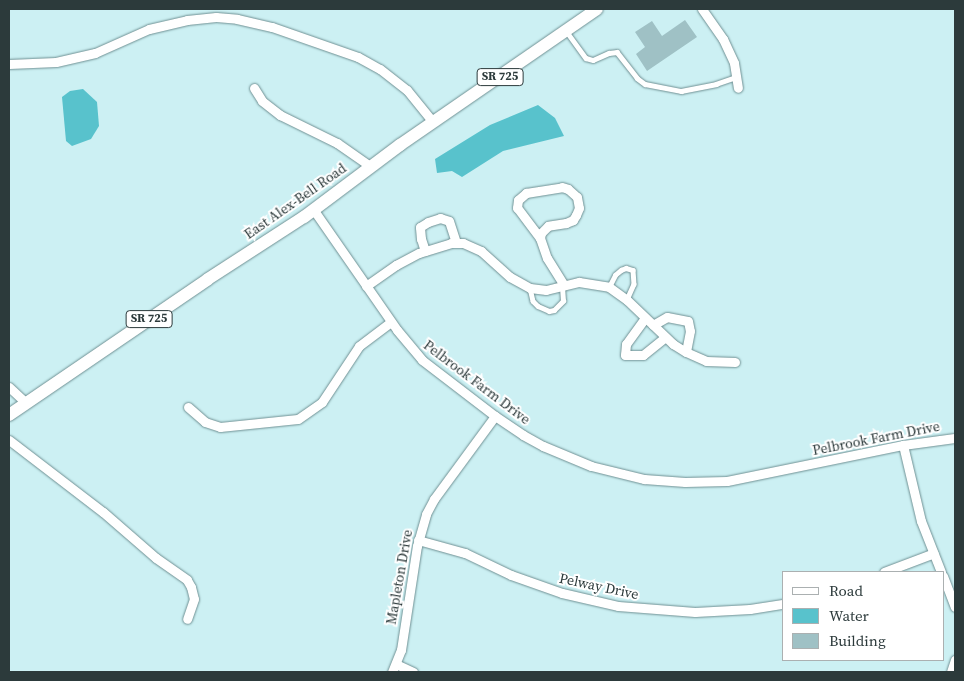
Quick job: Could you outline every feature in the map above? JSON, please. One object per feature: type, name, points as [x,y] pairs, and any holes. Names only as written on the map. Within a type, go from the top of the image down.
[{"type":"main road","name":"East Alex-Bell Road","points":[[9,415],[313,209],[370,166],[598,9]]},
{"type":"street","points":[[702,9],[723,39],[734,63],[738,88]]},
{"type":"street","points":[[9,64],[38,64],[95,53],[157,27],[199,13],[255,22],[343,50],[394,79],[418,102],[433,122]]},
{"type":"street","points":[[254,88],[262,101],[280,115],[337,143],[370,166]]},
{"type":"street","points":[[540,238],[541,233],[548,226],[573,220],[576,215],[578,202],[568,189],[562,187],[526,193],[518,200],[517,208],[540,238],[547,258],[563,285]]},
{"type":"street","name":"Pelbrook Farm Drive","points":[[313,209],[391,322],[422,360],[495,416],[543,446],[591,466],[644,479],[685,482],[752,477],[903,444],[955,438]]},
{"type":"street","points":[[426,251],[421,240],[420,228],[428,222],[440,218],[449,221],[456,243]]},
{"type":"street","points":[[366,286],[396,265],[426,251],[456,243],[481,252],[510,277],[530,288],[546,290],[563,285],[588,282],[609,287],[627,300],[665,337],[686,352],[706,361],[734,362]]},
{"type":"street","points":[[653,325],[667,317],[688,321],[690,331],[686,352]]},
{"type":"street","points":[[645,318],[626,344],[625,355],[643,355],[665,337]]},
{"type":"street","points":[[188,407],[205,422],[220,427],[298,419],[322,402],[365,341],[391,322]]},
{"type":"street","points":[[9,386],[26,403]]},
{"type":"street","name":"Mapleton Drive","points":[[394,668],[405,630],[418,540],[426,514],[434,499],[495,416]]},
{"type":"street","points":[[9,440],[103,512],[156,558],[187,580],[194,599],[187,619]]},
{"type":"street","points":[[903,444],[913,493],[941,571]]},
{"type":"street","name":"Pelway Drive","points":[[418,540],[465,553],[511,575],[562,593],[618,606],[695,612],[750,609],[782,604]]},
{"type":"street","points":[[887,571],[934,553]]},
{"type":"street","points":[[944,579],[955,607]]},
{"type":"street","points":[[951,672],[955,660]]},
{"type":"street","points":[[394,668],[413,672]]},
{"type":"lane","points":[[566,31],[586,58],[593,60],[616,52],[641,82],[646,84],[681,91],[716,84],[736,76]]},
{"type":"lane","points":[[609,287],[615,275],[621,270],[626,268],[632,270],[634,284],[627,300]]},
{"type":"lane","points":[[530,288],[533,301],[538,306],[549,311],[554,310],[564,301],[563,285]]},
{"type":"water","points":[[83,89],[97,102],[99,126],[91,139],[72,146],[66,141],[62,97],[70,91]]},
{"type":"water","points":[[538,105],[555,118],[564,136],[503,151],[462,177],[452,171],[437,173],[435,159],[490,125]]},
{"type":"building","points":[[685,20],[697,37],[647,71],[636,54],[645,47],[635,32],[652,21],[662,36]]}]
